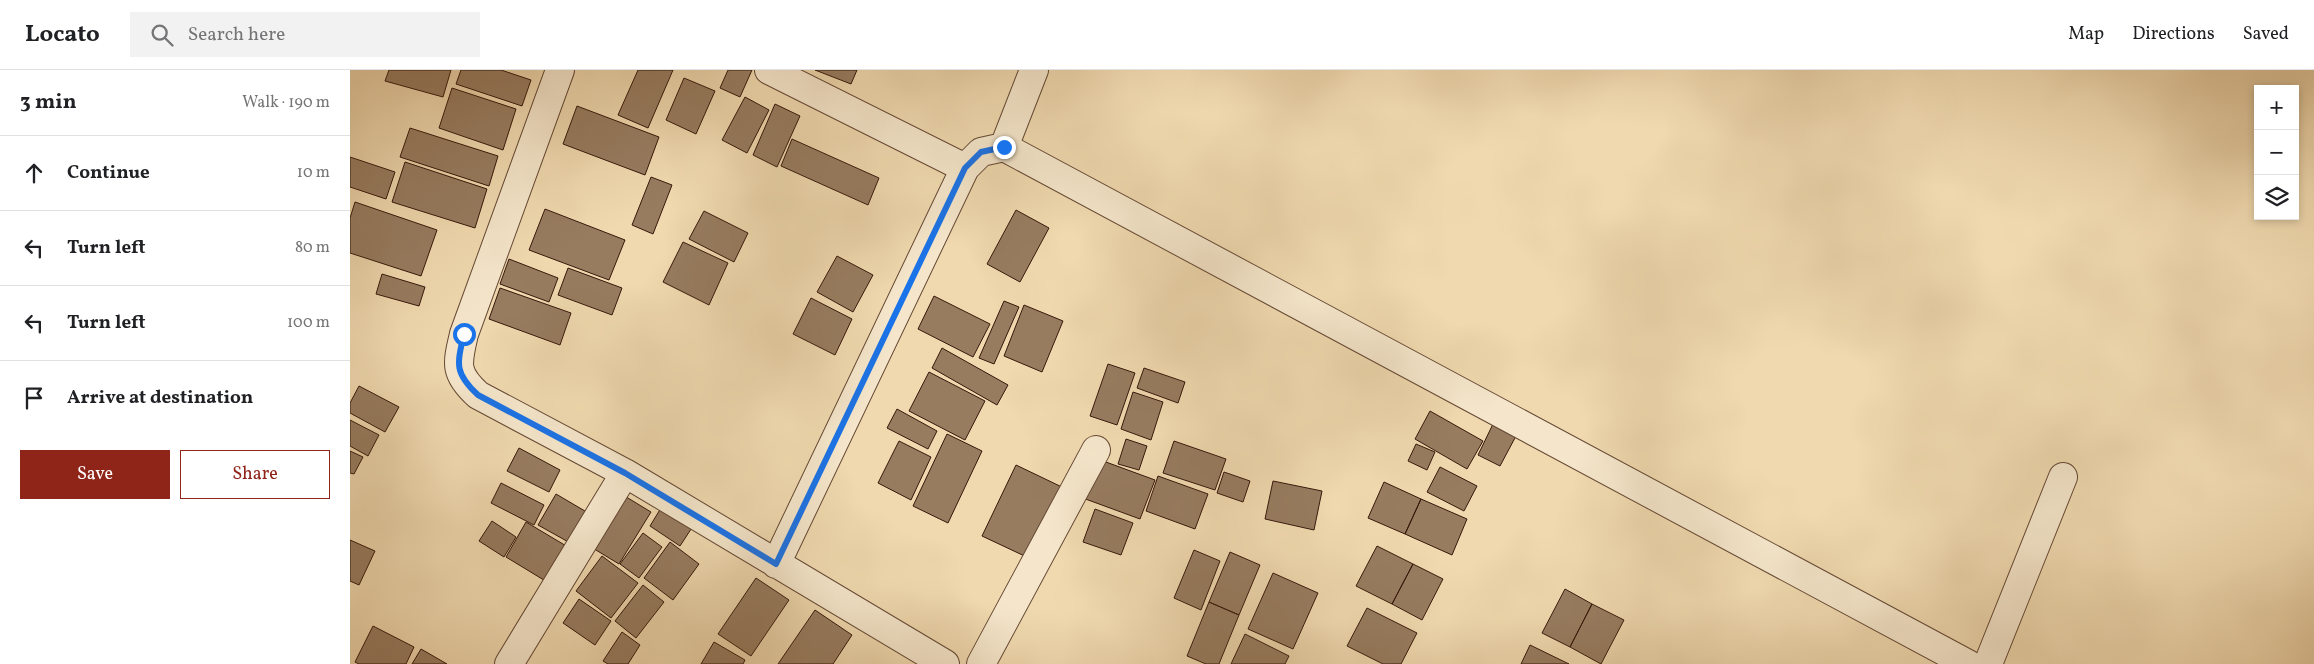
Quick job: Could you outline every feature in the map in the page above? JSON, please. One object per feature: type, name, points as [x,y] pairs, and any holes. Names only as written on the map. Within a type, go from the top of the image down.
[{"type":"street","points":[[560,70],[464,334],[457,363],[465,383],[478,395],[625,473],[945,664]]},
{"type":"street","points":[[769,70],[965,168]]},
{"type":"street","points":[[1004,147],[1034,70]]},
{"type":"street","points":[[776,564],[965,168],[981,152],[1004,147],[1968,664]]},
{"type":"street","points":[[981,664],[1096,450]]},
{"type":"street","points":[[509,664],[625,473]]},
{"type":"street","points":[[1988,664],[2063,477]]},
{"type":"building","points":[[389,70],[451,70],[443,97],[385,81]]},
{"type":"building","points":[[461,70],[501,70],[531,80],[522,106],[456,84]]},
{"type":"building","points":[[638,70],[673,70],[648,128],[618,115]]},
{"type":"building","points":[[728,70],[752,70],[740,97],[720,88]]},
{"type":"building","points":[[815,70],[857,70],[851,84]]},
{"type":"building","points":[[684,78],[715,91],[696,134],[666,120]]},
{"type":"building","points":[[452,88],[516,109],[503,150],[439,128]]},
{"type":"building","points":[[745,97],[769,110],[747,153],[722,140]]},
{"type":"building","points":[[775,104],[800,116],[777,167],[753,155]]},
{"type":"building","points":[[577,106],[659,137],[645,175],[563,144]]},
{"type":"building","points":[[410,128],[498,156],[489,186],[400,157]]},
{"type":"building","points":[[792,139],[879,178],[868,205],[781,166]]},
{"type":"building","points":[[350,157],[395,172],[386,199],[350,187]]},
{"type":"building","points":[[405,162],[487,189],[475,228],[392,202]]},
{"type":"building","points":[[651,177],[672,185],[653,234],[632,225]]},
{"type":"building","points":[[355,202],[437,230],[421,276],[350,253],[350,218]]},
{"type":"building","points":[[545,209],[625,240],[609,280],[529,250]]},
{"type":"building","points":[[1016,210],[1049,228],[1020,282],[987,264]]},
{"type":"building","points":[[704,211],[748,233],[734,262],[689,239]]},
{"type":"building","points":[[683,242],[728,263],[709,305],[663,282]]},
{"type":"building","points":[[837,256],[873,275],[853,312],[817,292]]},
{"type":"building","points":[[509,259],[558,278],[549,302],[500,284]]},
{"type":"building","points":[[568,268],[622,288],[612,315],[558,295]]},
{"type":"building","points":[[382,274],[425,287],[419,306],[376,294]]},
{"type":"building","points":[[500,288],[571,313],[560,345],[489,319]]},
{"type":"building","points":[[934,296],[990,324],[973,357],[918,329]]},
{"type":"building","points":[[811,298],[852,319],[835,355],[793,334]]},
{"type":"building","points":[[1004,301],[1019,307],[994,364],[979,358]]},
{"type":"building","points":[[1024,305],[1063,321],[1042,372],[1004,356]]},
{"type":"building","points":[[942,348],[1008,385],[997,405],[932,368]]},
{"type":"building","points":[[1108,364],[1135,373],[1117,425],[1090,416]]},
{"type":"building","points":[[1144,368],[1185,382],[1178,403],[1137,388]]},
{"type":"building","points":[[929,372],[985,401],[965,440],[909,411]]},
{"type":"building","points":[[359,386],[399,407],[385,432],[350,413],[350,403]]},
{"type":"building","points":[[1133,392],[1163,402],[1151,440],[1121,429]]},
{"type":"building","points":[[897,409],[937,431],[928,449],[887,428]]},
{"type":"building","points":[[1430,411],[1483,441],[1467,469],[1415,439]]},
{"type":"building","points":[[350,420],[379,435],[368,456],[350,446]]},
{"type":"building","points":[[1493,424],[1516,436],[1500,466],[1478,455]]},
{"type":"building","points":[[947,434],[982,451],[948,523],[913,506]]},
{"type":"building","points":[[1126,439],[1147,446],[1139,470],[1118,464]]},
{"type":"building","points":[[899,441],[931,457],[911,500],[878,483]]},
{"type":"building","points":[[1174,441],[1226,459],[1215,490],[1163,473]]},
{"type":"building","points":[[1416,444],[1435,452],[1427,470],[1408,461]]},
{"type":"building","points":[[519,448],[560,470],[549,492],[507,471]]},
{"type":"building","points":[[350,451],[363,457],[354,474],[350,473]]},
{"type":"building","points":[[1095,458],[1155,480],[1140,519],[1080,497]]},
{"type":"building","points":[[1016,465],[1066,489],[1033,560],[982,536]]},
{"type":"building","points":[[1440,467],[1477,486],[1464,511],[1427,492]]},
{"type":"building","points":[[1224,472],[1250,481],[1243,502],[1217,493]]},
{"type":"building","points":[[1158,476],[1208,494],[1195,529],[1146,511]]},
{"type":"building","points":[[1273,481],[1322,491],[1314,530],[1265,519]]},
{"type":"building","points":[[1384,482],[1421,499],[1405,534],[1368,518]]},
{"type":"building","points":[[501,483],[544,505],[534,525],[491,503]]},
{"type":"building","points":[[556,494],[590,514],[572,544],[538,525]]},
{"type":"building","points":[[623,495],[651,512],[619,564],[591,547]]},
{"type":"building","points":[[1421,499],[1467,519],[1452,555],[1405,534]]},
{"type":"building","points":[[664,503],[695,523],[680,546],[650,526]]},
{"type":"building","points":[[1095,509],[1133,523],[1121,555],[1083,542]]},
{"type":"building","points":[[492,521],[516,537],[504,557],[479,541]]},
{"type":"building","points":[[526,522],[573,550],[552,585],[506,557]]},
{"type":"building","points":[[643,533],[662,547],[639,578],[620,564]]},
{"type":"building","points":[[350,540],[375,551],[359,585],[350,581]]},
{"type":"building","points":[[670,542],[699,564],[673,600],[644,578]]},
{"type":"building","points":[[1377,546],[1413,564],[1392,604],[1356,586]]},
{"type":"building","points":[[1194,550],[1220,561],[1201,610],[1174,598]]},
{"type":"building","points":[[1230,552],[1260,565],[1239,615],[1209,602]]},
{"type":"building","points":[[602,556],[638,583],[611,618],[576,591]]},
{"type":"building","points":[[1413,564],[1443,579],[1422,620],[1392,604]]},
{"type":"building","points":[[1273,573],[1318,593],[1293,649],[1248,629]]},
{"type":"building","points":[[756,578],[789,600],[751,656],[718,634]]},
{"type":"building","points":[[643,585],[664,602],[636,638],[615,621]]},
{"type":"building","points":[[1565,589],[1592,604],[1570,647],[1542,633]]},
{"type":"building","points":[[579,599],[611,621],[595,645],[563,623]]},
{"type":"building","points":[[1209,602],[1239,615],[1219,664],[1206,664],[1187,656]]},
{"type":"building","points":[[1592,604],[1624,620],[1601,664],[1570,647]]},
{"type":"building","points":[[1367,608],[1417,633],[1401,664],[1383,664],[1347,646]]},
{"type":"building","points":[[815,610],[852,635],[833,664],[778,664]]},
{"type":"building","points":[[373,626],[414,647],[406,664],[359,664],[355,662]]},
{"type":"building","points":[[622,632],[640,645],[628,664],[608,664],[603,661]]},
{"type":"building","points":[[1245,634],[1289,656],[1285,664],[1231,664]]},
{"type":"building","points":[[714,642],[745,660],[743,664],[701,664]]},
{"type":"building","points":[[1530,645],[1569,664],[1521,664]]},
{"type":"building","points":[[421,649],[447,664],[412,664]]},
{"type":"route","points":[[464,334],[457,363],[465,383],[478,395],[625,473],[776,564],[965,168],[981,152],[1004,147]]}]
